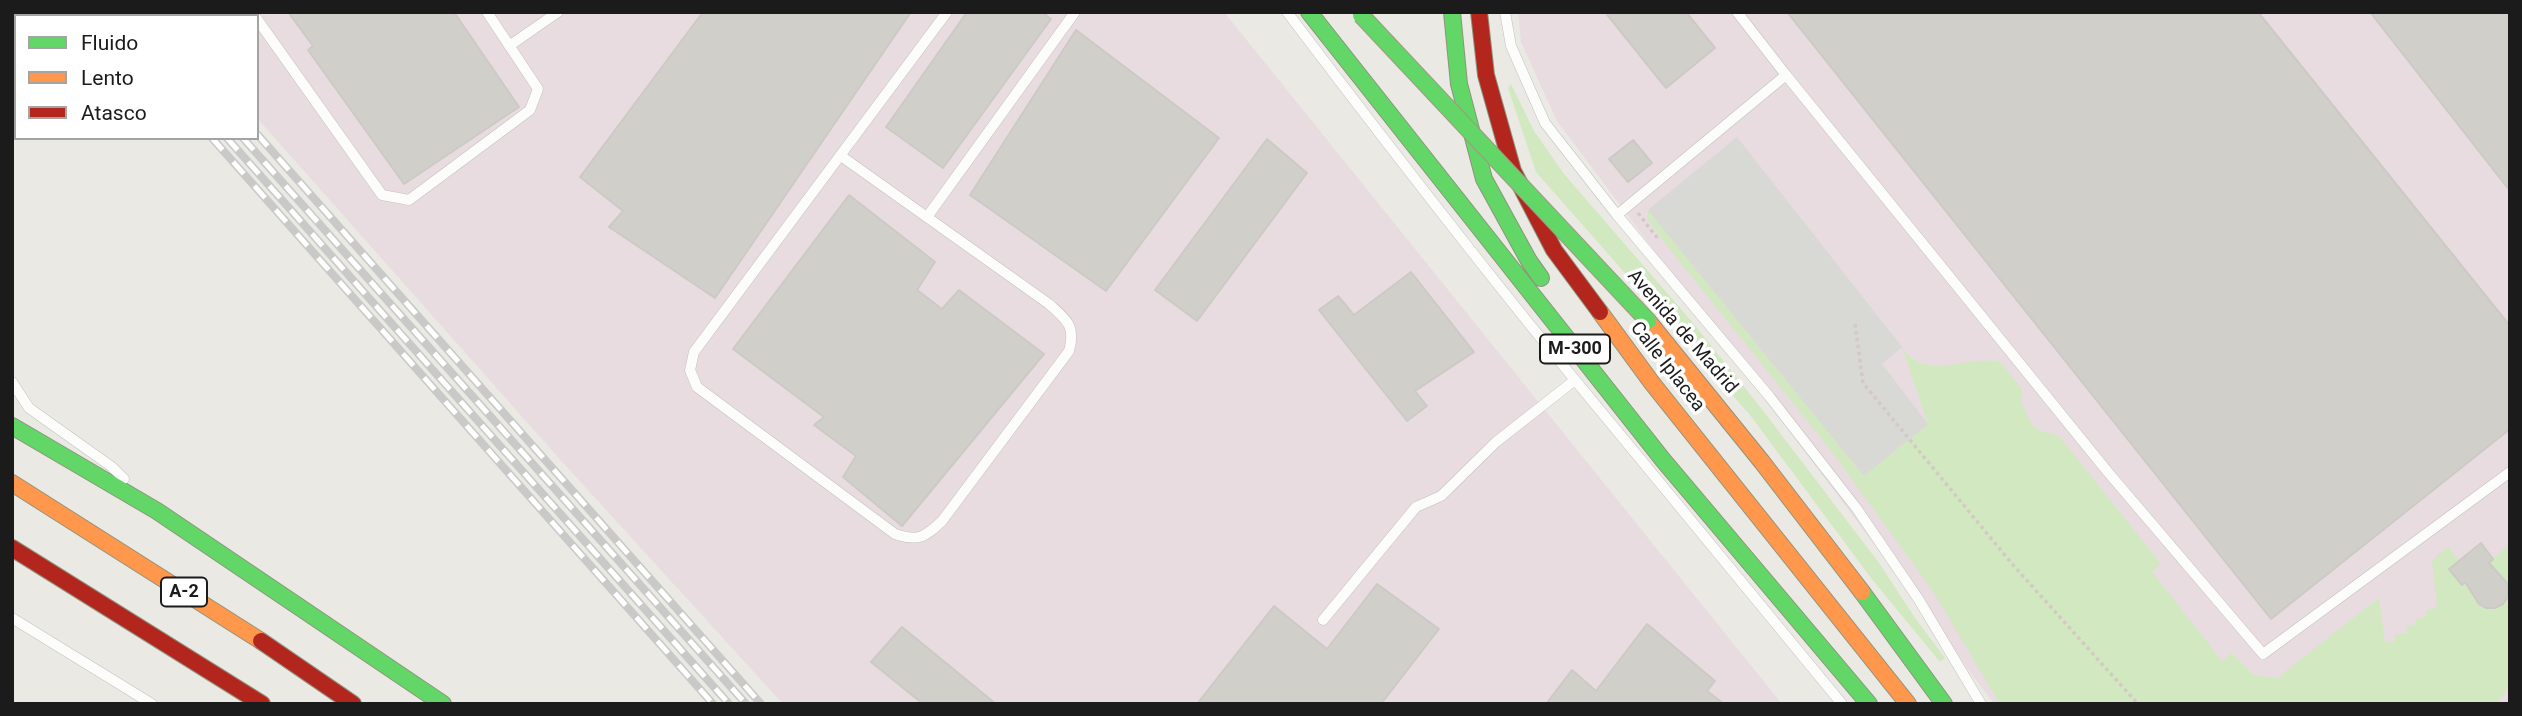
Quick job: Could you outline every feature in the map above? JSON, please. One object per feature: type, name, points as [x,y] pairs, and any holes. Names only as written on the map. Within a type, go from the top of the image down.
[{"type":"main road","name":"M-300","points":[[1309,12],[1663,460],[1869,704]]},
{"type":"main road","points":[[1452,12],[1459,84],[1484,179],[1529,261],[1849,678]]},
{"type":"main road","name":"Calle Iplacea","points":[[1479,12],[1486,75],[1513,171],[1554,250],[1651,383],[1908,704]]},
{"type":"main road","name":"Avenida de Madrid","points":[[1360,14],[1648,321],[1724,413],[1872,603],[1944,704]]},
{"type":"main road","points":[[12,426],[157,511],[443,704]]},
{"type":"main road","name":"A-2","points":[[12,483],[285,656],[353,704]]},
{"type":"main road","name":"A-2","points":[[12,548],[262,704]]},
{"type":"main road","points":[[1872,603],[1961,704]]},
{"type":"lane","points":[[259,22],[382,195],[409,200],[530,110],[538,89],[487,12]]},
{"type":"lane","points":[[509,46],[558,12]]},
{"type":"lane","points":[[841,156],[1049,304],[1066,318],[1073,335],[1069,351],[942,521],[927,535],[911,540],[895,534],[696,387],[690,370],[694,352],[947,12]]},
{"type":"lane","points":[[927,217],[1075,12]]},
{"type":"lane","points":[[1287,12],[1404,167],[1575,380],[1842,704]]},
{"type":"lane","points":[[1505,12],[1511,46],[1545,123],[1617,215],[1769,396],[1857,509],[1919,600],[1981,704]]},
{"type":"lane","points":[[1737,12],[2107,471],[2263,654],[2510,472]]},
{"type":"lane","points":[[1617,215],[1786,75]]},
{"type":"lane","points":[[1323,620],[1416,507],[1441,496],[1496,442],[1575,380]]},
{"type":"lane","points":[[12,382],[29,408],[112,467],[157,511]]},
{"type":"lane","points":[[12,618],[152,704]]},
{"type":"path","points":[[1855,324],[1863,383],[2013,565],[2138,704]]},
{"type":"shaded area","points":[[164,12],[1224,12],[1782,704],[783,704],[556,455],[259,120],[259,14]]},
{"type":"shaded area","points":[[1518,12],[2510,12],[2510,704],[1994,704],[1557,121],[1521,42]]},
{"type":"shaded area","points":[[1737,137],[1902,347],[1882,364],[1928,424],[1864,476],[1648,210]]},
{"type":"green space","points":[[1511,84],[1534,131],[1564,174],[1693,323],[1761,408],[1879,563],[1945,658],[1940,662],[1871,578],[1750,415],[1536,172],[1508,88]]},
{"type":"green space","points":[[1648,210],[1864,476],[1928,424],[1902,347],[1912,358],[1935,365],[1974,361],[2000,362],[2022,389],[2022,404],[2032,425],[2041,431],[2059,436],[2161,564],[2152,572],[2222,661],[2232,653],[2254,675],[2277,678],[2379,598],[2385,642],[2394,642],[2395,635],[2407,633],[2406,626],[2416,624],[2416,619],[2426,617],[2426,610],[2437,608],[2432,561],[2448,546],[2459,561],[2449,569],[2462,585],[2510,544],[2510,683],[2497,704],[2000,704],[1933,591],[1829,448],[1647,218]],"holes":[[[2498,573],[2508,584],[2508,597],[2499,606],[2487,608],[2476,601],[2472,589]]]},
{"type":"building","points":[[288,12],[454,12],[519,107],[404,184],[308,50],[313,46]]},
{"type":"building","points":[[703,12],[911,12],[715,298],[609,227],[623,211],[580,177]]},
{"type":"building","points":[[967,12],[1042,12],[1051,19],[943,168],[886,127]]},
{"type":"building","points":[[1605,12],[1686,12],[1715,48],[1666,88]]},
{"type":"building","points":[[1787,12],[2258,12],[2510,326],[2510,429],[2271,619]]},
{"type":"building","points":[[2370,12],[2510,12],[2510,191]]},
{"type":"building","points":[[1076,30],[1219,138],[1106,291],[970,195]]},
{"type":"building","points":[[1267,139],[1307,173],[1197,321],[1155,290]]},
{"type":"building","points":[[1633,140],[1652,163],[1628,182],[1609,159]]},
{"type":"building","points":[[849,195],[935,262],[917,290],[942,309],[959,290],[1044,354],[902,526],[843,477],[856,456],[814,425],[824,417],[733,349]]},
{"type":"building","points":[[1411,272],[1474,352],[1415,391],[1427,406],[1407,421],[1319,310],[1338,296],[1354,315]]},
{"type":"building","points":[[2481,543],[2493,559],[2489,563],[2508,584],[2508,597],[2503,604],[2495,608],[2486,608],[2479,604],[2465,582],[2462,585],[2449,569]]},
{"type":"building","points":[[1377,584],[1439,629],[1381,704],[1197,704],[1274,606],[1327,649]]},
{"type":"building","points":[[1647,624],[1715,681],[1707,691],[1724,704],[1546,704],[1572,670],[1596,691]]},
{"type":"building","points":[[902,627],[996,704],[923,704],[871,662]]},
{"type":"railway","points":[[259,136],[761,704]]},
{"type":"railway","points":[[214,140],[713,704]]},
{"type":"railway","points":[[229,140],[729,704]]},
{"type":"railway","points":[[245,140],[746,704]]},
{"type":"traffic: fast","points":[[1309,12],[1663,460],[1869,704]]},
{"type":"traffic: fast","points":[[1452,12],[1459,84],[1484,179],[1541,278]]},
{"type":"traffic: fast","points":[[1361,15],[1648,321]]},
{"type":"traffic: fast","points":[[12,426],[157,511],[443,704]]},
{"type":"traffic: fast","points":[[1862,592],[1944,704]]},
{"type":"traffic: slow","points":[[1600,312],[1652,383],[1908,704]]},
{"type":"traffic: slow","points":[[1648,321],[1862,592]]},
{"type":"traffic: slow","points":[[12,483],[261,641]]},
{"type":"traffic: jam","points":[[1479,12],[1486,75],[1513,171],[1554,250],[1600,312]]},
{"type":"traffic: jam","points":[[12,548],[262,704]]},
{"type":"traffic: jam","points":[[261,641],[353,704]]}]
